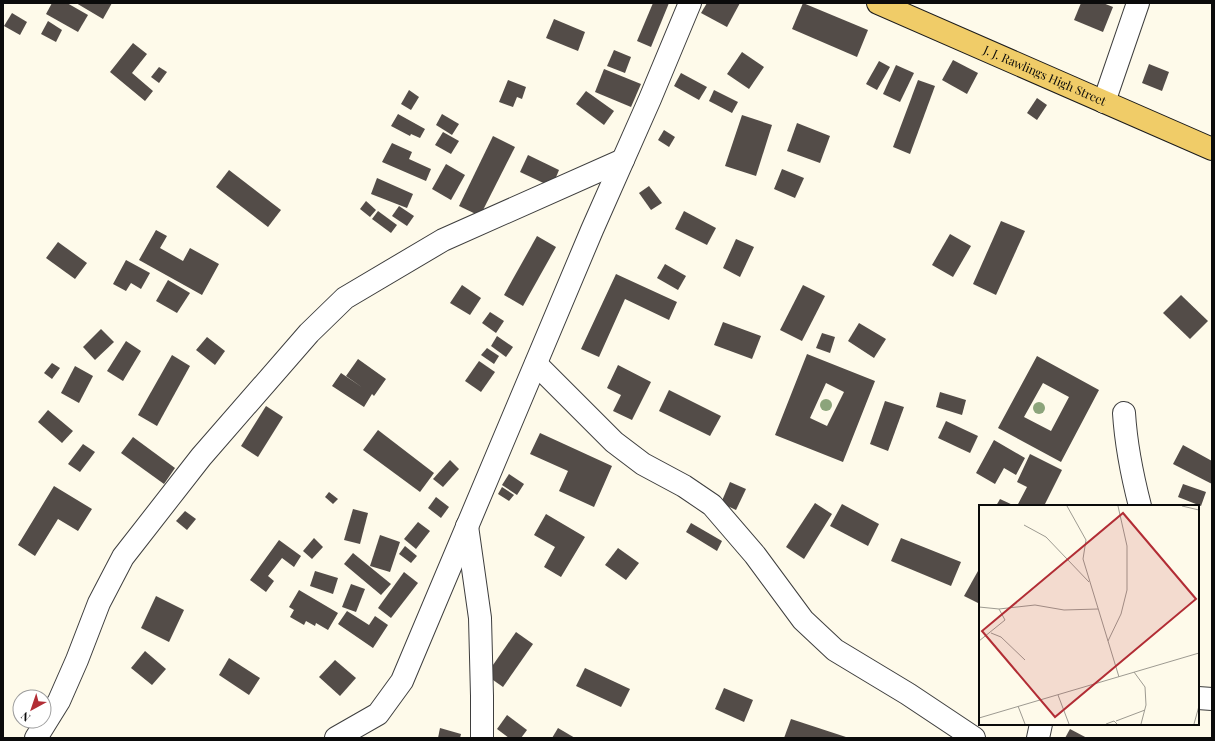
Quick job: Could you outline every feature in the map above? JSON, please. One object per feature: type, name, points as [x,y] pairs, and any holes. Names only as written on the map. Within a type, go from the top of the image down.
[{"type":"main road","name":"J. J. Rawlings High Street","points":[[878,3],[1212,149]]},
{"type":"street","points":[[336,738],[378,714],[402,681],[690,3]]},
{"type":"street","points":[[1104,102],[1138,3]]},
{"type":"street","points":[[36,738],[58,701],[77,660],[99,604],[124,557],[201,457],[309,333],[345,298],[443,240],[623,160]]},
{"type":"street","points":[[536,364],[614,442],[643,464],[684,486],[712,505],[754,555],[803,620],[835,650],[908,694],[974,738]]},
{"type":"street","points":[[1124,413],[1131,471],[1140,505]]},
{"type":"street","points":[[467,526],[480,618],[482,738]]},
{"type":"street","points":[[1199,698],[1212,699]]},
{"type":"street","points":[[1038,738],[1041,725]]},
{"type":"building","points":[[52,3],[67,3],[88,15],[78,32],[46,14]]},
{"type":"building","points":[[76,3],[112,3],[103,19]]},
{"type":"building","points":[[653,3],[669,3],[651,47],[637,41]]},
{"type":"building","points":[[707,3],[740,3],[727,27],[701,13]]},
{"type":"building","points":[[803,3],[868,30],[857,57],[792,29]]},
{"type":"building","points":[[1081,3],[1103,3],[1113,7],[1103,32],[1074,20]]},
{"type":"building","points":[[12,13],[27,22],[20,35],[4,26]]},
{"type":"building","points":[[554,19],[585,32],[578,51],[546,38]]},
{"type":"building","points":[[48,21],[62,30],[56,42],[41,34]]},
{"type":"building","points":[[133,43],[147,54],[132,73],[153,91],[145,101],[110,72]]},
{"type":"building","points":[[614,50],[631,57],[625,73],[607,66]]},
{"type":"building","points":[[742,52],[764,67],[749,89],[727,74]]},
{"type":"building","points":[[953,60],[978,73],[967,94],[942,80]]},
{"type":"building","points":[[879,61],[890,67],[877,90],[866,84]]},
{"type":"building","points":[[1149,64],[1169,72],[1162,91],[1142,83]]},
{"type":"building","points":[[896,65],[914,73],[900,102],[883,94]]},
{"type":"building","points":[[159,67],[167,72],[159,83],[151,77]]},
{"type":"building","points":[[604,69],[641,84],[631,107],[595,92]]},
{"type":"building","points":[[681,73],[707,87],[699,100],[674,86]]},
{"type":"building","points":[[508,80],[526,87],[522,99],[517,97],[513,107],[499,102]]},
{"type":"building","points":[[918,80],[935,86],[910,154],[893,147]]},
{"type":"building","points":[[409,90],[419,97],[411,110],[401,104]]},
{"type":"building","points":[[714,90],[738,102],[732,113],[709,101]]},
{"type":"building","points":[[586,91],[614,111],[604,125],[576,104]]},
{"type":"building","points":[[1037,98],[1047,105],[1037,120],[1027,113]]},
{"type":"building","points":[[398,114],[425,129],[420,138],[411,134],[410,136],[391,126]]},
{"type":"building","points":[[442,114],[459,124],[452,135],[436,125]]},
{"type":"building","points":[[742,115],[772,125],[756,176],[725,166]]},
{"type":"building","points":[[797,123],[830,136],[820,163],[787,151]]},
{"type":"building","points":[[664,130],[675,137],[669,147],[658,140]]},
{"type":"building","points":[[443,132],[459,141],[451,154],[435,145]]},
{"type":"building","points":[[493,136],[515,147],[480,216],[459,206]]},
{"type":"building","points":[[392,143],[412,152],[409,159],[431,169],[426,181],[382,162]]},
{"type":"building","points":[[528,155],[559,170],[552,187],[520,172]]},
{"type":"building","points":[[446,164],[465,175],[451,200],[432,189]]},
{"type":"building","points":[[782,169],[804,178],[795,198],[774,189]]},
{"type":"building","points":[[229,170],[281,210],[268,227],[216,187]]},
{"type":"building","points":[[377,178],[413,194],[407,208],[371,194]]},
{"type":"building","points":[[649,186],[662,203],[651,210],[639,193]]},
{"type":"building","points":[[366,201],[376,210],[370,217],[360,209]]},
{"type":"building","points":[[399,206],[414,216],[407,226],[392,216]]},
{"type":"building","points":[[378,211],[397,225],[391,233],[372,219]]},
{"type":"building","points":[[684,211],[716,228],[707,245],[675,229]]},
{"type":"building","points":[[1001,221],[1025,231],[996,295],[973,284]]},
{"type":"building","points":[[156,230],[167,236],[160,248],[183,261],[190,248],[219,264],[202,295],[139,260]]},
{"type":"building","points":[[950,234],[971,246],[953,277],[932,265]]},
{"type":"building","points":[[537,236],[556,247],[523,306],[504,295]]},
{"type":"building","points":[[736,239],[754,247],[740,277],[723,268]]},
{"type":"building","points":[[58,242],[87,263],[75,279],[46,258]]},
{"type":"building","points":[[126,260],[150,273],[141,289],[131,283],[126,291],[113,284]]},
{"type":"building","points":[[665,264],[686,276],[678,290],[657,278]]},
{"type":"building","points":[[616,274],[677,302],[669,320],[625,299],[599,357],[581,349]]},
{"type":"building","points":[[168,280],[190,293],[177,313],[156,301]]},
{"type":"building","points":[[462,285],[481,298],[470,315],[450,303]]},
{"type":"building","points":[[803,285],[825,296],[802,341],[780,330]]},
{"type":"building","points":[[1181,295],[1208,321],[1190,339],[1163,313]]},
{"type":"building","points":[[490,312],[504,321],[496,333],[482,323]]},
{"type":"building","points":[[723,322],[761,336],[752,359],[714,345]]},
{"type":"building","points":[[859,323],[886,339],[874,358],[848,341]]},
{"type":"building","points":[[101,329],[114,342],[95,360],[83,347]]},
{"type":"building","points":[[822,333],[835,337],[830,353],[816,348]]},
{"type":"building","points":[[497,336],[513,347],[506,357],[491,346]]},
{"type":"building","points":[[207,337],[225,351],[215,365],[196,350]]},
{"type":"building","points":[[126,341],[141,351],[123,381],[107,371]]},
{"type":"building","points":[[487,348],[499,356],[494,364],[481,355]]},
{"type":"building","points":[[807,354],[875,381],[843,462],[775,435]],"holes":[[[826,383],[844,392],[827,426],[810,418]]]},
{"type":"building","points":[[172,355],[190,366],[157,426],[138,415]]},
{"type":"building","points":[[1037,356],[1099,390],[1061,462],[998,428]],"holes":[[[1043,383],[1069,397],[1051,431],[1024,417]]]},
{"type":"building","points":[[358,359],[386,379],[374,396],[372,394],[364,407],[332,386],[341,373],[363,388],[346,376]]},
{"type":"building","points":[[479,361],[495,372],[481,392],[465,381]]},
{"type":"building","points":[[52,363],[60,368],[52,379],[44,373]]},
{"type":"building","points":[[618,365],[651,382],[632,420],[613,411],[621,395],[607,388]]},
{"type":"building","points":[[75,366],[93,376],[79,403],[61,393]]},
{"type":"building","points":[[669,390],[721,416],[710,436],[659,411]]},
{"type":"building","points":[[940,392],[966,400],[962,415],[936,407]]},
{"type":"building","points":[[885,401],[904,407],[888,451],[870,444]]},
{"type":"building","points":[[266,406],[283,417],[258,457],[241,446]]},
{"type":"building","points":[[48,410],[73,431],[62,443],[38,422]]},
{"type":"building","points":[[946,421],[978,436],[970,453],[938,438]]},
{"type":"building","points":[[378,430],[434,473],[420,492],[363,450]]},
{"type":"building","points":[[540,433],[612,466],[594,507],[559,491],[568,471],[530,454]]},
{"type":"building","points":[[133,437],[175,468],[164,484],[121,453]]},
{"type":"building","points":[[994,440],[1025,458],[1016,475],[1004,468],[995,484],[976,473]]},
{"type":"building","points":[[83,444],[95,452],[80,472],[68,464]]},
{"type":"building","points":[[1183,445],[1212,461],[1212,484],[1173,464]]},
{"type":"building","points":[[1030,454],[1062,470],[1044,505],[1018,505],[1027,487],[1017,482]]},
{"type":"building","points":[[450,460],[459,469],[443,487],[433,479]]},
{"type":"building","points":[[509,474],[524,484],[517,495],[502,485]]},
{"type":"building","points":[[730,482],[746,489],[736,510],[721,503]]},
{"type":"building","points":[[1183,484],[1206,492],[1201,506],[1178,497]]},
{"type":"building","points":[[54,486],[92,509],[78,531],[58,519],[35,556],[18,545]]},
{"type":"building","points":[[502,487],[514,495],[509,501],[498,494]]},
{"type":"building","points":[[329,492],[338,499],[333,504],[325,497]]},
{"type":"building","points":[[436,497],[449,507],[441,518],[428,508]]},
{"type":"building","points":[[1000,499],[1013,505],[997,505]]},
{"type":"building","points":[[815,503],[832,514],[804,559],[786,547]]},
{"type":"building","points":[[842,504],[879,524],[868,546],[830,526]]},
{"type":"building","points":[[353,509],[368,513],[360,544],[344,540]]},
{"type":"building","points":[[185,511],[196,519],[187,530],[176,521]]},
{"type":"building","points":[[546,514],[585,537],[561,577],[544,567],[555,547],[534,535]]},
{"type":"building","points":[[418,522],[430,531],[416,549],[404,539]]},
{"type":"building","points":[[691,523],[722,541],[717,551],[686,532]]},
{"type":"building","points":[[380,535],[400,542],[390,572],[370,566]]},
{"type":"building","points":[[314,538],[323,547],[312,559],[303,551]]},
{"type":"building","points":[[901,538],[961,562],[951,586],[891,561]]},
{"type":"building","points":[[279,540],[301,556],[294,567],[282,558],[268,576],[274,581],[266,592],[250,580]]},
{"type":"building","points":[[405,546],[417,556],[411,563],[399,554]]},
{"type":"building","points":[[618,548],[639,563],[626,580],[605,565]]},
{"type":"building","points":[[353,553],[391,584],[381,595],[344,564]]},
{"type":"building","points":[[315,571],[338,578],[333,594],[310,586]]},
{"type":"building","points":[[978,571],[979,572],[979,604],[964,596]]},
{"type":"building","points":[[404,572],[418,583],[391,618],[378,608]]},
{"type":"building","points":[[351,584],[365,589],[356,612],[342,607]]},
{"type":"building","points":[[299,590],[338,613],[328,630],[316,623],[315,626],[306,621],[304,625],[290,617],[294,610],[289,607]]},
{"type":"building","points":[[156,596],[184,610],[169,642],[141,628]]},
{"type":"building","points":[[347,611],[369,625],[375,616],[388,625],[373,648],[338,624]]},
{"type":"building","points":[[516,632],[533,644],[503,687],[486,675]]},
{"type":"building","points":[[145,651],[166,669],[152,685],[131,668]]},
{"type":"building","points":[[229,658],[260,678],[249,695],[219,675]]},
{"type":"building","points":[[335,660],[356,678],[340,696],[319,677]]},
{"type":"building","points":[[585,668],[630,689],[621,707],[576,686]]},
{"type":"building","points":[[724,688],[753,700],[744,722],[715,709]]},
{"type":"building","points":[[507,715],[527,730],[521,738],[509,738],[497,729]]},
{"type":"building","points":[[791,719],[849,738],[784,738]]},
{"type":"building","points":[[440,728],[461,734],[460,738],[438,738]]},
{"type":"building","points":[[558,728],[575,738],[552,738]]},
{"type":"building","points":[[1070,729],[1087,738],[1065,738]]}]
